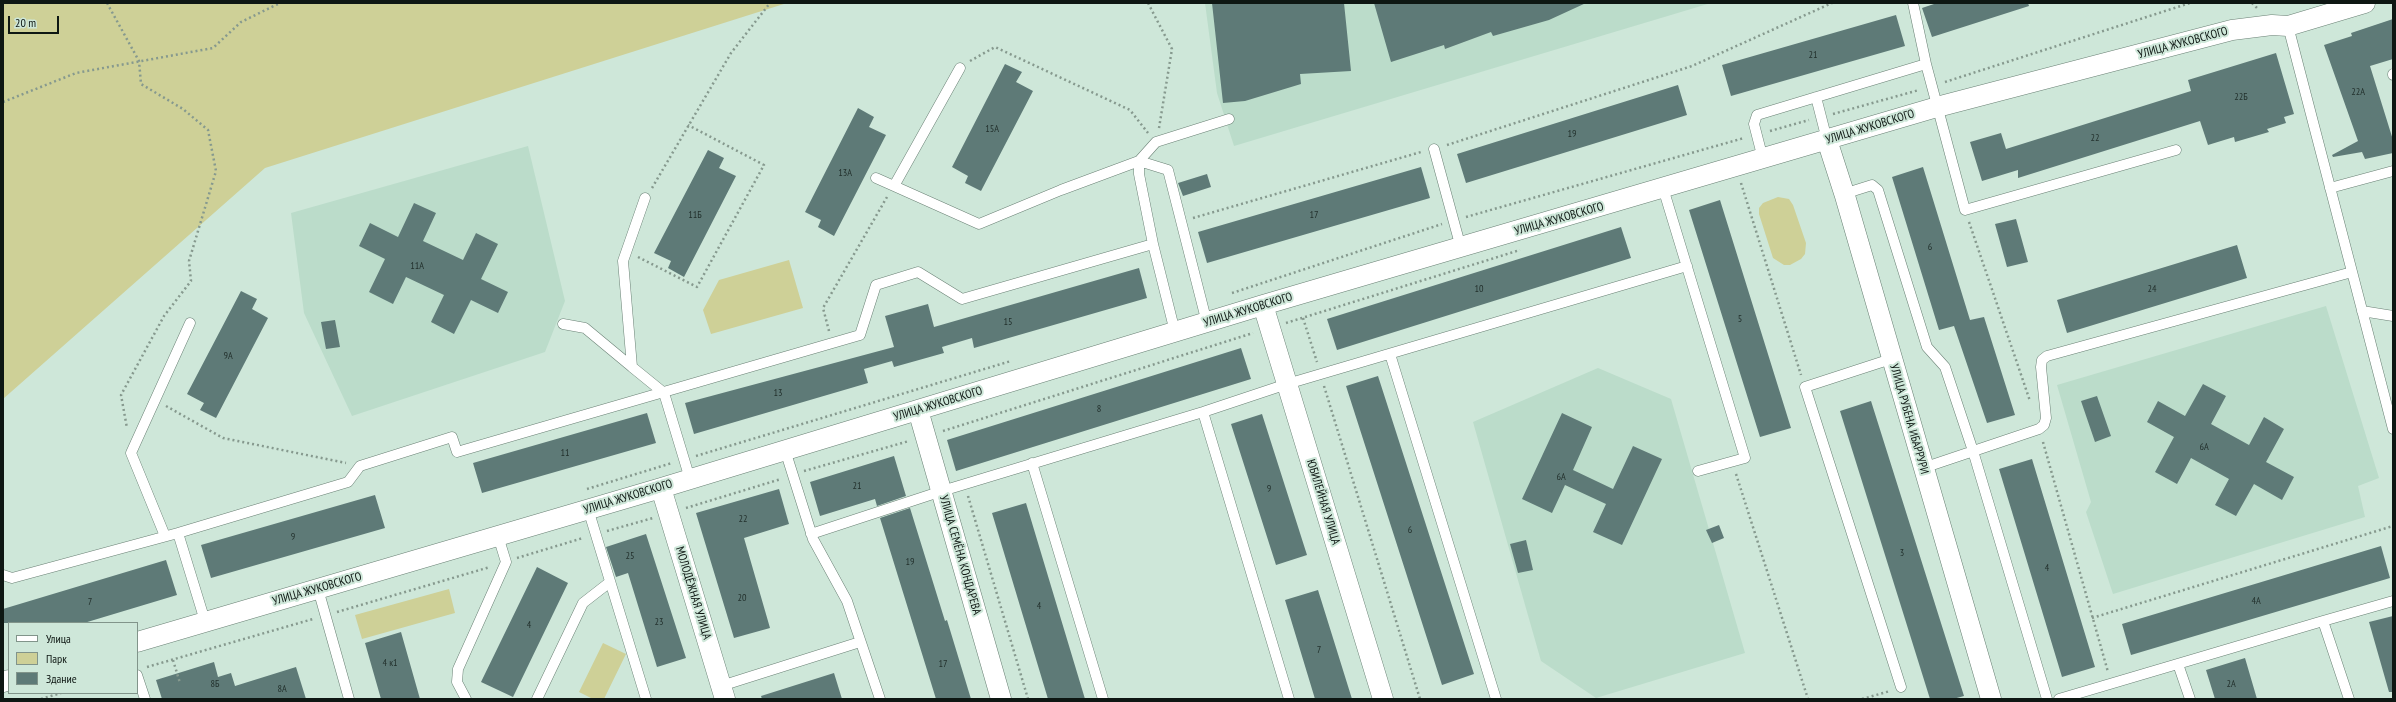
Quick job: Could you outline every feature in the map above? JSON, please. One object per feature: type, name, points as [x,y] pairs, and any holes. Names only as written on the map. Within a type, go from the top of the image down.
[{"type":"street","name":"УЛИЦА ЖУКОВСКОГО","points":[[138,642],[661,488],[1263,305],[1664,188],[1740,179],[1763,159],[1937,107],[2232,30],[2272,25],[2288,26],[2365,3]]},
{"type":"street","name":"УЛИЦА РУБЕНА ИБАРРУРИ","points":[[1827,140],[1845,196],[1990,699]]},
{"type":"street","name":"ЮБИЛЕЙНАЯ УЛИЦА","points":[[1263,305],[1383,699]]},
{"type":"street","name":"УЛИЦА СЕМЁНА КОНДАРЕВА","points":[[918,410],[1001,699]]},
{"type":"street","name":"МОЛОДЁЖНАЯ УЛИЦА","points":[[661,488],[723,692]]},
{"type":"lane","points":[[1913,3],[1926,64],[1965,210],[2176,150]]},
{"type":"lane","points":[[2288,26],[2393,428]]},
{"type":"lane","points":[[1763,159],[1754,124],[1757,115],[1926,64]]},
{"type":"lane","points":[[894,186],[960,68]]},
{"type":"lane","points":[[1816,97],[1827,140]]},
{"type":"lane","points":[[876,178],[979,224],[1061,190],[1139,162],[1156,142],[1229,118]]},
{"type":"lane","points":[[1434,149],[1461,248]]},
{"type":"lane","points":[[1139,162],[1168,170],[1207,323]]},
{"type":"lane","points":[[1139,162],[1139,174],[1153,244],[1175,332]]},
{"type":"lane","points":[[2330,188],[2393,171]]},
{"type":"lane","points":[[1845,196],[1852,191],[1872,185],[1878,190],[1927,347],[1945,367],[1973,451],[2046,699]]},
{"type":"lane","points":[[1664,188],[1745,458],[1698,472]]},
{"type":"lane","points":[[632,367],[623,261],[646,198]]},
{"type":"lane","points":[[3,575],[12,578],[178,533],[348,482],[360,466],[452,438],[457,452],[833,344],[860,335],[876,285],[918,272],[962,299],[1153,244]]},
{"type":"lane","points":[[811,534],[942,491],[1203,412],[1287,384],[1687,266]]},
{"type":"lane","points":[[1923,468],[2039,429],[2044,425],[2046,418],[2041,367],[2042,360],[2047,356],[2352,272]]},
{"type":"lane","points":[[2362,311],[2393,316]]},
{"type":"lane","points":[[165,536],[131,453],[190,323]]},
{"type":"lane","points":[[563,324],[586,328],[664,393],[690,479]]},
{"type":"lane","points":[[1390,354],[1496,699]]},
{"type":"lane","points":[[1891,359],[1804,387],[1901,687]]},
{"type":"lane","points":[[1203,412],[1290,699]]},
{"type":"lane","points":[[785,450],[811,534],[847,601],[880,699]]},
{"type":"lane","points":[[1032,463],[1103,699]]},
{"type":"lane","points":[[588,509],[646,699]]},
{"type":"lane","points":[[178,533],[205,621]]},
{"type":"lane","points":[[465,699],[457,682],[458,669],[506,562],[498,536]]},
{"type":"lane","points":[[536,699],[583,603],[610,582]]},
{"type":"lane","points":[[318,589],[350,699]]},
{"type":"lane","points":[[2059,699],[2393,601]]},
{"type":"lane","points":[[2323,621],[2349,699]]},
{"type":"lane","points":[[723,692],[860,642]]},
{"type":"lane","points":[[2178,664],[2190,699]]},
{"type":"lane","points":[[141,672],[145,699]]},
{"type":"path","points":[[107,3],[139,61],[141,84],[183,109],[208,130],[216,171],[189,261],[191,281],[164,316],[121,395],[131,453]]},
{"type":"path","points":[[3,102],[76,73],[214,48],[241,22],[280,3]]},
{"type":"path","points":[[646,198],[731,53],[770,3]]},
{"type":"path","points":[[1148,3],[1172,49],[1156,142]]},
{"type":"path","points":[[1181,221],[1434,149],[1692,66],[1832,3]]},
{"type":"path","points":[[960,68],[995,47],[1130,110],[1156,142]]},
{"type":"path","points":[[626,251],[697,287],[764,165],[688,125]]},
{"type":"path","points":[[1740,179],[1804,387]]},
{"type":"path","points":[[833,344],[823,308],[894,186]]},
{"type":"path","points":[[1965,210],[2039,429],[2111,683]]},
{"type":"path","points":[[141,672],[173,660],[596,534],[669,514],[925,436],[1524,249]]},
{"type":"path","points":[[1303,318],[1420,699]]},
{"type":"path","points":[[155,399],[223,438],[360,466]]},
{"type":"path","points":[[1732,462],[1808,699]]},
{"type":"path","points":[[965,484],[1028,699]]},
{"type":"path","points":[[2092,618],[2393,526]]},
{"type":"path","points":[[173,660],[180,683]]},
{"type":"path","points":[[1862,699],[1901,687]]},
{"type":"path","points":[[41,699],[58,694]]},
{"type":"shaded area","points":[[1205,3],[1711,3],[1234,146],[1217,93]]},
{"type":"shaded area","points":[[528,146],[565,301],[545,352],[352,416],[304,313],[291,213]]},
{"type":"shaded area","points":[[2326,306],[2379,478],[2358,486],[2365,517],[2113,594],[2086,512],[2091,502],[2057,385]]},
{"type":"shaded area","points":[[1598,368],[1671,399],[1745,653],[1596,698],[1541,661],[1473,422]]},
{"type":"green space","points":[[3,3],[787,3],[265,168],[3,399]]},
{"type":"green space","points":[[1778,197],[1789,199],[1793,205],[1806,243],[1805,254],[1801,259],[1790,265],[1784,265],[1773,258],[1759,214],[1759,208],[1763,203]]},
{"type":"green space","points":[[789,260],[803,308],[711,334],[703,310],[719,280]]},
{"type":"green space","points":[[449,589],[455,613],[362,639],[355,615]]},
{"type":"green space","points":[[603,643],[626,654],[604,699],[593,699],[579,692]]},
{"type":"building","points":[[1212,3],[1344,3],[1351,71],[1300,74],[1301,84],[1245,101],[1223,103]]},
{"type":"building","points":[[1374,3],[1586,3],[1549,20],[1493,36],[1491,32],[1445,49],[1444,45],[1391,62]]},
{"type":"building","points":[[1937,3],[2028,3],[2029,6],[1932,37],[1922,8]]},
{"type":"building","points":[[1896,15],[1905,46],[1731,96],[1722,65]]},
{"type":"building","points":[[2393,19],[2393,59],[2370,66],[2393,140],[2393,153],[2365,159],[2362,152],[2333,157],[2332,155],[2358,141],[2324,45],[2352,36],[2351,33]]},
{"type":"building","points":[[2276,53],[2294,114],[2284,117],[2286,123],[2267,129],[2269,132],[2235,142],[2234,137],[2208,145],[2200,121],[2018,178],[2018,170],[1982,181],[1970,142],[2001,133],[2006,149],[2191,91],[2188,80]]},
{"type":"building","points":[[1005,64],[1022,72],[1016,82],[1033,91],[981,191],[965,183],[968,176],[952,167]]},
{"type":"building","points":[[1678,85],[1687,115],[1466,183],[1457,154]]},
{"type":"building","points":[[858,108],[874,117],[869,127],[886,135],[834,236],[818,227],[821,220],[805,212]]},
{"type":"building","points":[[708,150],[724,158],[719,168],[736,176],[684,277],[668,268],[671,261],[654,253]]},
{"type":"building","points":[[1421,167],[1430,198],[1207,263],[1198,232]]},
{"type":"building","points":[[1923,167],[1970,320],[1984,317],[2015,415],[1987,423],[1954,326],[1939,330],[1892,177]]},
{"type":"building","points":[[1207,174],[1211,187],[1183,196],[1178,183]]},
{"type":"building","points":[[1720,200],[1791,428],[1760,437],[1689,210]]},
{"type":"building","points":[[414,203],[436,213],[423,241],[463,260],[476,233],[498,244],[481,279],[508,292],[498,313],[471,300],[454,334],[431,322],[444,295],[406,277],[393,304],[369,292],[385,259],[359,246],[370,223],[398,237]]},
{"type":"building","points":[[2016,219],[2028,262],[2007,267],[1995,224]]},
{"type":"building","points":[[1621,227],[1631,258],[1337,350],[1327,319]]},
{"type":"building","points":[[2237,245],[2247,278],[2067,333],[2057,300]]},
{"type":"building","points":[[1139,268],[1147,298],[974,348],[972,338],[942,347],[944,353],[894,367],[892,361],[864,369],[868,383],[694,434],[685,403],[894,347],[885,316],[928,304],[934,327]]},
{"type":"building","points":[[241,291],[257,299],[252,309],[268,318],[216,418],[200,410],[204,403],[187,394]]},
{"type":"building","points":[[335,320],[340,347],[326,349],[321,322]]},
{"type":"building","points":[[1241,348],[1251,379],[956,471],[947,440]]},
{"type":"building","points":[[1378,376],[1474,674],[1442,685],[1346,386]]},
{"type":"building","points":[[2203,384],[2226,396],[2211,424],[2249,445],[2264,417],[2284,429],[2266,462],[2294,477],[2282,500],[2254,484],[2236,516],[2215,505],[2229,479],[2191,458],[2177,484],[2155,472],[2174,437],[2147,422],[2158,401],[2185,416]]},
{"type":"building","points":[[2097,396],[2111,436],[2095,442],[2081,401]]},
{"type":"building","points":[[1871,401],[1964,696],[1953,699],[1930,699],[1840,411]]},
{"type":"building","points":[[647,413],[656,443],[482,493],[473,463]]},
{"type":"building","points":[[1562,413],[1592,427],[1573,470],[1613,489],[1633,446],[1662,459],[1622,545],[1593,532],[1606,504],[1565,485],[1552,513],[1522,499]]},
{"type":"building","points":[[1262,414],[1307,555],[1276,565],[1231,424]]},
{"type":"building","points":[[894,456],[906,496],[877,506],[875,499],[820,516],[810,482]]},
{"type":"building","points":[[2032,459],[2095,667],[2062,677],[1999,469]]},
{"type":"building","points":[[779,489],[789,524],[744,538],[770,628],[734,638],[696,513]]},
{"type":"building","points":[[375,495],[385,528],[211,578],[201,545]]},
{"type":"building","points":[[1026,503],[1085,699],[1048,699],[992,513]]},
{"type":"building","points":[[910,508],[971,699],[936,699],[880,518]]},
{"type":"building","points":[[1719,525],[1724,538],[1712,543],[1706,530]]},
{"type":"building","points":[[646,534],[686,658],[657,667],[628,573],[616,577],[606,547]]},
{"type":"building","points":[[1526,540],[1533,570],[1518,573],[1510,544]]},
{"type":"building","points":[[2381,546],[2390,578],[2131,655],[2122,624]]},
{"type":"building","points":[[166,560],[177,595],[87,622],[3,623],[3,609]]},
{"type":"building","points":[[537,567],[568,583],[513,697],[481,682]]},
{"type":"building","points":[[1318,590],[1352,699],[1315,699],[1285,600]]},
{"type":"building","points":[[2393,616],[2393,692],[2389,692],[2369,622]]},
{"type":"building","points":[[401,632],[420,699],[381,699],[365,643]]},
{"type":"building","points":[[2245,658],[2257,699],[2215,699],[2206,670]]},
{"type":"building","points":[[214,662],[218,677],[231,673],[235,686],[296,667],[306,699],[162,699],[156,680]]},
{"type":"building","points":[[834,673],[842,699],[762,699],[761,696]]}]
